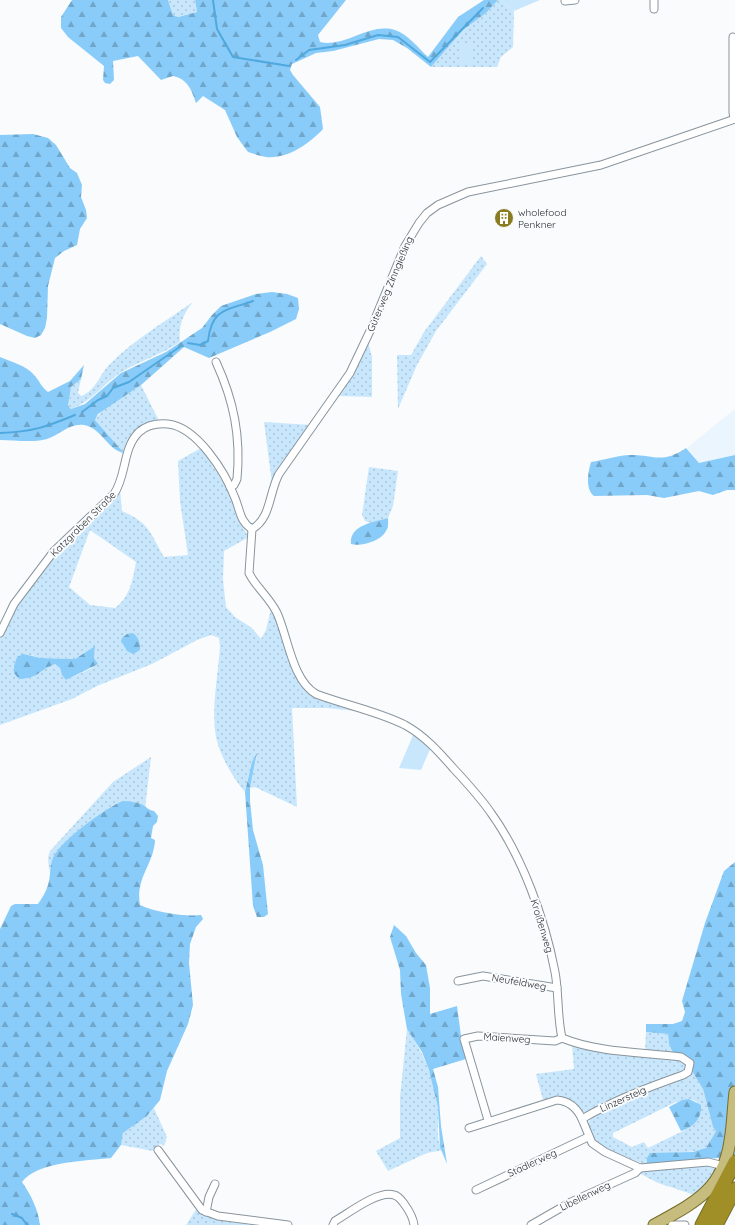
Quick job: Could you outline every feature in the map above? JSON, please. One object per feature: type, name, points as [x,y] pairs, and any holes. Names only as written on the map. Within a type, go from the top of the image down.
[{"type":"highway","points":[[702,1225],[730,1164]]},
{"type":"highway","points":[[716,1225],[735,1189]]},
{"type":"main road","points":[[654,1225],[703,1195],[730,1164],[730,1141],[735,1092]]},
{"type":"street","points":[[565,1],[575,0]]},
{"type":"street","points":[[654,0],[654,9]]},
{"type":"street","points":[[733,37],[733,112],[735,119]]},
{"type":"street","name":"Güterweg Zinngießing","points":[[252,529],[258,526],[265,516],[272,488],[279,474],[350,373],[370,331],[405,246],[427,213],[438,205],[468,192],[601,165],[735,119]]},
{"type":"street","points":[[216,362],[237,424],[237,479],[234,485],[230,487]]},
{"type":"street","name":"Katzgraben Straße","points":[[0,633],[14,604],[54,551],[114,494],[122,479],[129,447],[136,436],[145,428],[166,424],[180,427],[187,431],[203,446],[230,487],[243,522],[252,529]]},
{"type":"street","name":"Kroißenweg","points":[[252,529],[250,573],[252,578],[271,601],[298,673],[306,687],[316,694],[394,720],[415,731],[434,747],[484,802],[497,821],[528,882],[553,960],[562,1038]]},
{"type":"street","name":"Neufeldweg","points":[[458,981],[483,976],[557,988]]},
{"type":"street","name":"Maienweg","points":[[488,1120],[464,1039],[478,1036],[555,1041],[562,1038]]},
{"type":"street","name":"Linzersteig","points":[[562,1038],[579,1044],[681,1057],[690,1063],[688,1072],[683,1075],[632,1094],[600,1108],[582,1119]]},
{"type":"street","points":[[469,1128],[488,1120],[557,1100],[568,1102],[579,1113],[592,1144],[640,1168],[708,1162],[730,1164]]},
{"type":"street","name":"Stadlerweg","points":[[476,1190],[588,1137]]},
{"type":"street","points":[[158,1150],[198,1206],[206,1212],[218,1216],[288,1225]]},
{"type":"street","name":"Libellenweg","points":[[530,1225],[571,1202],[635,1172],[640,1168]]},
{"type":"street","points":[[206,1212],[209,1197],[215,1184]]},
{"type":"street","points":[[333,1225],[335,1221],[375,1197],[389,1194],[398,1197],[404,1204],[413,1218],[414,1225]]},
{"type":"street","points":[[672,1225],[685,1225]]},
{"type":"shaded area","points":[[168,0],[195,0],[197,12],[177,17],[173,15]]},
{"type":"shaded area","points":[[498,0],[501,0],[514,11],[513,47],[501,57],[497,67],[431,67],[463,30],[486,13]]},
{"type":"shaded area","points":[[501,0],[540,0],[514,11]]},
{"type":"shaded area","points":[[472,43],[473,64],[461,65],[460,44]]},
{"type":"shaded area","points":[[481,256],[487,264],[436,331],[417,365],[398,409],[397,355],[411,355],[424,332]]},
{"type":"shaded area","points":[[193,302],[186,311],[182,320],[180,342],[120,373],[92,397],[79,405],[71,409],[68,406],[71,387],[81,379],[78,393],[81,396],[86,394],[94,386],[107,367],[120,354],[140,338]]},
{"type":"shaded area","points":[[368,342],[372,357],[372,397],[338,396],[348,382]]},
{"type":"shaded area","points":[[141,385],[159,421],[153,422],[124,453],[95,420],[103,409]]},
{"type":"shaded area","points":[[735,409],[735,455],[699,463],[687,448]]},
{"type":"shaded area","points":[[264,422],[311,425],[272,483]]},
{"type":"shaded area","points":[[201,448],[229,491],[240,523],[249,537],[224,551],[223,580],[226,607],[235,617],[252,628],[261,639],[266,630],[271,609],[305,689],[358,711],[326,708],[292,708],[297,807],[255,787],[250,788],[257,755],[249,774],[245,792],[224,759],[216,737],[214,715],[220,647],[219,638],[211,635],[197,640],[152,664],[97,686],[72,699],[0,725],[0,637],[14,609],[42,568],[81,526],[113,500],[120,490],[122,511],[144,524],[164,557],[188,555],[180,501],[178,461]],"holes":[[[90,530],[136,562],[130,587],[124,599],[115,608],[90,605],[69,587]],[[95,646],[94,658],[96,661],[92,668],[66,680],[62,675],[60,668],[55,664],[48,666],[31,655],[41,658],[75,659]]]},
{"type":"shaded area","points":[[369,467],[398,471],[393,506],[388,518],[371,523],[365,521],[362,515]]},
{"type":"shaded area","points":[[414,733],[431,747],[421,770],[399,768]]},
{"type":"shaded area","points":[[151,757],[145,808],[143,805],[113,805],[84,825],[67,841],[53,860],[49,871],[48,857],[50,851],[113,782]]},
{"type":"shaded area","points":[[407,1029],[423,1056],[434,1085],[438,1105],[438,1134],[440,1145],[443,1150],[427,1153],[388,1171],[376,1151],[400,1138],[400,1097]]},
{"type":"shaded area","points":[[646,1032],[668,1034],[669,1044],[673,1053],[645,1052]]},
{"type":"shaded area","points":[[572,1044],[686,1061],[686,1070],[585,1113],[559,1101],[549,1099],[543,1100],[536,1074],[574,1069]]},
{"type":"shaded area","points":[[692,1071],[703,1089],[713,1127],[716,1131],[706,1148],[699,1151],[673,1153],[644,1164],[610,1151],[594,1140],[587,1125],[592,1116],[601,1110],[689,1075]],"holes":[[[690,1099],[697,1102],[685,1130],[648,1148],[644,1142],[632,1147],[613,1137],[613,1133],[676,1102]]]},
{"type":"shaded area","points":[[154,1108],[167,1137],[164,1146],[160,1144],[153,1151],[121,1145],[123,1133],[147,1116]]},
{"type":"shaded area","points":[[705,1165],[715,1166],[717,1168],[705,1185],[695,1195],[658,1183],[639,1173],[644,1171]]},
{"type":"shaded area","points":[[197,1208],[273,1225],[186,1225]]},
{"type":"green space","points":[[72,0],[168,0],[173,15],[178,17],[197,12],[195,0],[346,0],[318,35],[320,42],[339,42],[366,32],[385,28],[400,32],[428,57],[458,17],[484,0],[498,0],[486,13],[463,30],[431,67],[407,48],[393,40],[379,39],[333,51],[316,53],[292,64],[290,70],[293,75],[320,107],[323,129],[305,145],[290,153],[282,156],[266,157],[248,152],[237,137],[225,110],[203,96],[196,103],[189,86],[186,83],[173,76],[161,80],[138,56],[113,61],[114,80],[110,84],[105,83],[103,80],[104,66],[68,37],[61,28],[61,17]]},
{"type":"green space","points":[[33,134],[48,138],[56,145],[70,168],[77,173],[82,185],[81,197],[86,210],[87,218],[80,229],[77,245],[64,251],[55,258],[48,286],[47,318],[45,328],[41,335],[35,338],[0,324],[0,135]]},
{"type":"green space","points":[[272,292],[287,294],[298,298],[299,309],[296,319],[270,332],[209,358],[184,347],[141,385],[98,414],[95,420],[124,453],[113,448],[95,430],[84,425],[74,426],[47,439],[29,441],[0,440],[0,357],[27,369],[38,379],[48,392],[70,381],[84,365],[81,379],[71,387],[68,406],[71,409],[85,404],[121,373],[166,352],[202,328],[221,306],[256,294]]},
{"type":"green space","points":[[686,448],[699,463],[735,455],[735,490],[727,490],[713,495],[699,491],[664,498],[647,495],[594,496],[589,489],[588,475],[591,462],[628,455],[657,458],[664,457],[670,456]]},
{"type":"green space","points":[[388,518],[387,529],[380,538],[365,544],[351,544],[351,538],[358,528]]},
{"type":"green space","points":[[133,633],[139,640],[140,650],[133,654],[127,651],[121,641],[127,634]]},
{"type":"green space","points":[[95,646],[94,658],[98,664],[66,680],[62,675],[60,668],[55,664],[31,677],[19,679],[14,673],[14,666],[17,657],[23,654],[41,658],[75,659]]},
{"type":"green space","points":[[257,753],[250,788],[250,801],[253,830],[263,865],[268,914],[264,917],[257,917],[253,906],[245,792],[252,762]]},
{"type":"green space","points":[[123,801],[141,804],[154,811],[158,816],[157,822],[153,826],[151,838],[155,840],[154,849],[140,887],[140,905],[154,910],[170,913],[201,915],[203,919],[196,927],[190,944],[189,963],[193,1005],[188,1024],[167,1071],[160,1100],[147,1116],[123,1133],[121,1145],[111,1158],[63,1163],[39,1170],[29,1175],[22,1182],[34,1202],[40,1225],[0,1225],[0,929],[11,906],[15,904],[38,904],[47,888],[53,858],[64,843],[95,817],[115,804]]},
{"type":"green space","points":[[735,862],[735,1168],[718,1158],[647,1164],[647,1158],[650,1153],[693,1152],[706,1148],[716,1131],[713,1127],[703,1089],[692,1071],[691,1060],[682,1054],[673,1053],[669,1044],[668,1034],[646,1032],[646,1024],[673,1024],[682,1021],[685,1012],[682,1001],[705,923],[724,871]]},
{"type":"green space","points":[[394,925],[406,936],[416,953],[426,965],[430,988],[430,1014],[457,1006],[466,1059],[433,1069],[438,1087],[441,1126],[447,1164],[440,1147],[438,1107],[429,1070],[422,1052],[407,1029],[401,994],[400,970],[390,937]]},
{"type":"green space","points":[[689,1099],[701,1105],[700,1114],[693,1125],[681,1131],[669,1107],[682,1100]]},
{"type":"waterway","points":[[213,0],[217,29],[233,57],[289,66]]},
{"type":"waterway","points":[[296,60],[309,50],[345,45],[378,35],[398,37],[430,62],[483,8]]},
{"type":"waterway","points":[[188,343],[200,345],[208,341],[210,330],[217,316],[228,309],[253,301]]},
{"type":"waterway","points":[[82,412],[98,400],[107,396],[113,388],[129,382],[181,346]]},
{"type":"waterway","points":[[0,433],[39,428],[75,415]]},
{"type":"waterway","points":[[12,1214],[22,1218],[27,1225]]},
{"type":"place","name":"wholefood Penkner","points":[[504,218]]}]
